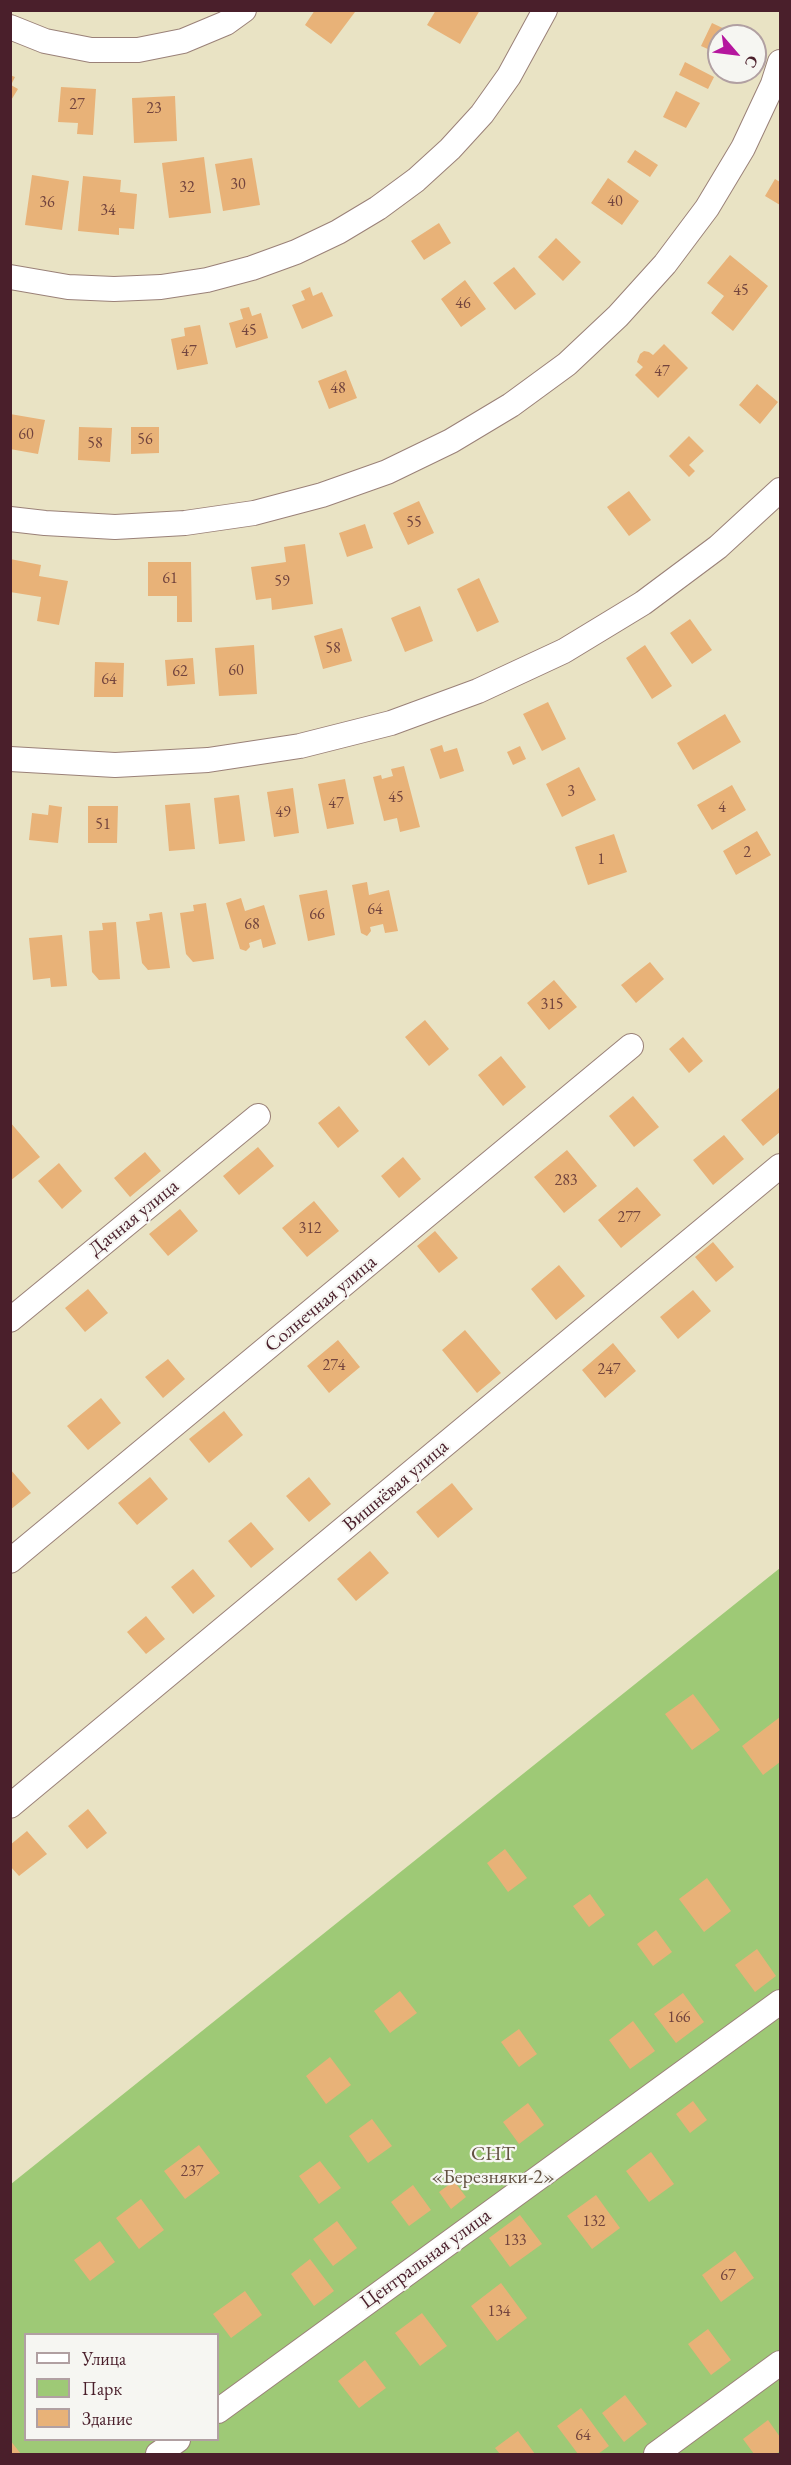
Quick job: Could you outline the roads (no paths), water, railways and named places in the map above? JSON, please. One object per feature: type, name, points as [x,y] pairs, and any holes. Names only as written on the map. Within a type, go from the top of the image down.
[{"type":"street","points":[[10,27],[45,41],[91,50],[138,50],[183,41],[226,23],[244,10]]},
{"type":"street","points":[[10,277],[68,287],[114,289],[161,287],[207,280],[252,268],[296,252],[338,232],[378,208],[450,149],[482,114],[509,76],[533,36],[545,10]]},
{"type":"street","points":[[10,519],[45,524],[115,527],[185,523],[254,513],[322,495],[387,472],[461,435],[511,405],[567,364],[618,316],[665,264],[707,208],[743,148],[780,62]]},
{"type":"street","points":[[10,759],[115,765],[208,760],[300,746],[391,723],[478,691],[564,651],[643,603],[718,547],[780,490]]},
{"type":"street","name":"Солнечная улица","points":[[10,1561],[631,1046]]},
{"type":"street","name":"Дачная улица","points":[[10,1320],[258,1116]]},
{"type":"street","name":"Вишнёвая улица","points":[[10,1806],[780,1166]]},
{"type":"street","name":"Центральная улица","points":[[219,2410],[780,2002]]},
{"type":"street","points":[[656,2454],[780,2363]]},
{"type":"street","points":[[158,2454],[175,2441]]},
{"type":"park label","name":"СНТ «Березняки-2»","points":[[493,2166]]}]
